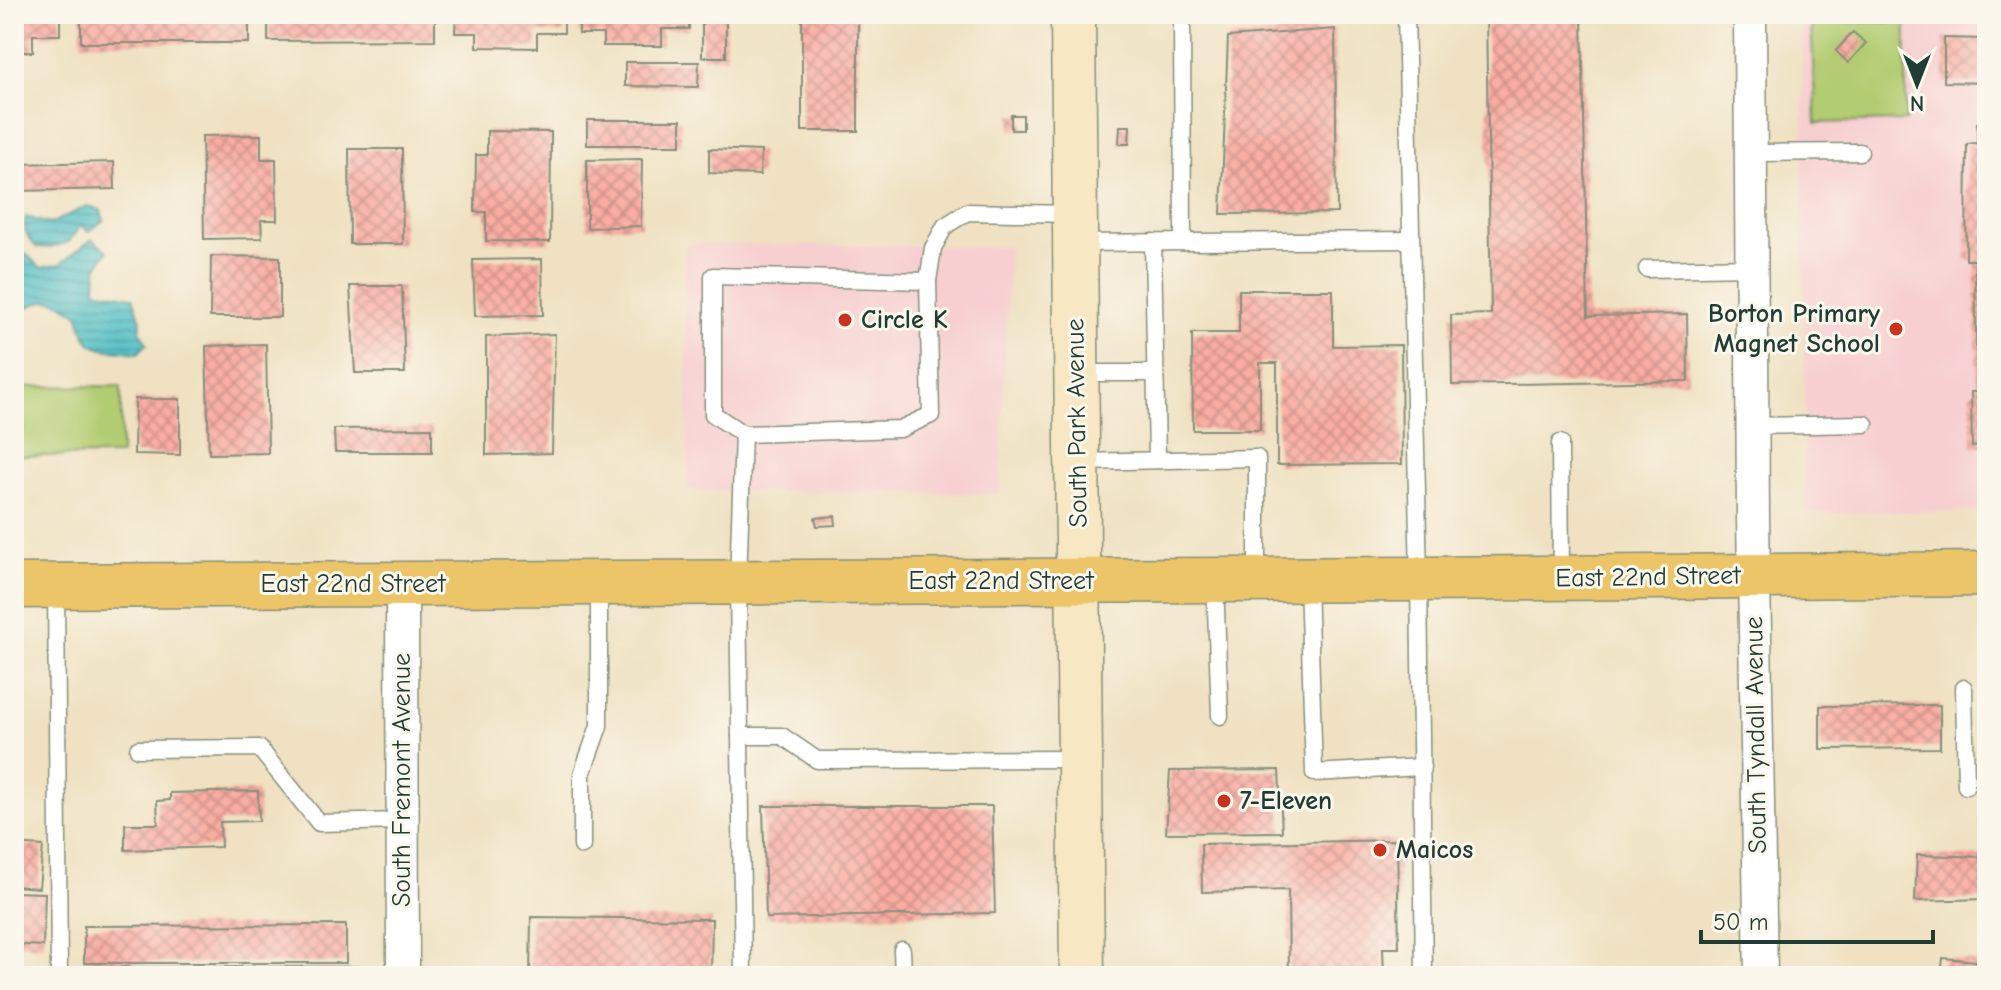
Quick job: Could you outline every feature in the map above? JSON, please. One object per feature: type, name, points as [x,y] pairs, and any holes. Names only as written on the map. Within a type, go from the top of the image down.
[{"type":"main road","name":"South Park Avenue","points":[[1073,14],[1082,976]]},
{"type":"main road","name":"East 22nd Street","points":[[35,586],[1987,574]]},
{"type":"street","name":"South Tyndall Avenue","points":[[1750,14],[1754,576],[1761,976]]},
{"type":"street","name":"South Fremont Avenue","points":[[402,584],[403,975]]},
{"type":"lane","points":[[1182,14],[1183,242]]},
{"type":"lane","points":[[1406,14],[1419,579],[1424,976]]},
{"type":"lane","points":[[1751,153],[1860,152]]},
{"type":"lane","points":[[928,281],[713,276],[713,414],[743,434],[900,429],[931,415],[928,281],[933,248],[945,226],[967,212],[1153,242],[1411,240]]},
{"type":"lane","points":[[1153,242],[1157,460]]},
{"type":"lane","points":[[1647,269],[1751,267]]},
{"type":"lane","points":[[1077,373],[1155,373]]},
{"type":"lane","points":[[1753,426],[1865,424]]},
{"type":"lane","points":[[743,434],[738,582],[743,976]]},
{"type":"lane","points":[[1560,443],[1561,578]]},
{"type":"lane","points":[[1078,462],[1257,458],[1236,580],[1220,716]]},
{"type":"lane","points":[[1308,580],[1314,773],[1422,767]]},
{"type":"lane","points":[[582,846],[582,774],[599,726],[599,583]]},
{"type":"lane","points":[[35,586],[59,976]]},
{"type":"lane","points":[[1964,688],[1966,786]]},
{"type":"lane","points":[[740,736],[782,736],[817,760],[1080,759]]},
{"type":"lane","points":[[138,749],[259,748],[319,823],[402,821]]},
{"type":"lane","points":[[902,950],[903,976]]},
{"type":"lane","points":[[86,976],[403,975]]},
{"type":"shaded area","name":"Borton Primary Magnet School","points":[[1802,14],[1987,14],[1987,511],[1805,513]]},
{"type":"shaded area","points":[[685,244],[1009,247],[1000,494],[688,490]]},
{"type":"green space","points":[[1811,22],[1906,22],[1906,121],[1816,123]]},
{"type":"green space","points":[[121,386],[121,455],[14,456],[14,387]]},
{"type":"water","points":[[87,206],[101,210],[104,220],[88,232],[81,225],[69,242],[50,248],[36,247],[26,234],[26,217],[50,224]]},
{"type":"water","points":[[92,239],[108,251],[97,267],[96,290],[133,297],[141,320],[140,331],[147,344],[138,353],[98,348],[87,338],[79,315],[52,301],[24,309],[14,341],[14,240],[41,268],[60,264]]},
{"type":"building","points":[[14,14],[60,14],[60,35],[33,35],[33,52],[14,52]]},
{"type":"building","points":[[81,14],[249,14],[249,43],[81,43]]},
{"type":"building","points":[[268,14],[435,14],[435,40],[268,41]]},
{"type":"building","points":[[456,14],[564,14],[564,33],[537,33],[537,48],[477,47],[477,33],[455,33]]},
{"type":"building","points":[[579,14],[689,14],[689,29],[662,29],[662,46],[603,46],[603,34],[579,34]]},
{"type":"building","points":[[702,14],[726,14],[726,57],[702,57]]},
{"type":"building","points":[[802,14],[858,14],[858,131],[802,131]]},
{"type":"building","points":[[1486,14],[1582,14],[1588,316],[1687,314],[1688,381],[1452,385],[1451,315],[1491,314]]},
{"type":"building","points":[[1335,29],[1337,213],[1221,214],[1228,37]]},
{"type":"building","points":[[1853,32],[1866,43],[1848,63],[1836,51]]},
{"type":"building","points":[[1944,38],[1987,39],[1987,83],[1944,82]]},
{"type":"building","points":[[625,62],[699,62],[698,87],[625,86]]},
{"type":"building","points":[[1011,115],[1023,115],[1023,130],[1011,130]]},
{"type":"building","points":[[587,120],[681,120],[681,145],[587,145]]},
{"type":"building","points":[[1987,122],[1987,446],[1972,447],[1971,392],[1977,392],[1975,260],[1966,260],[1967,144],[1977,143],[1977,123]]},
{"type":"building","points":[[1120,126],[1130,126],[1129,144],[1119,144]]},
{"type":"building","points":[[487,131],[551,132],[550,242],[486,241],[486,212],[475,212],[476,155],[487,155]]},
{"type":"building","points":[[261,135],[261,159],[276,159],[277,220],[261,220],[262,238],[204,239],[202,136]]},
{"type":"building","points":[[349,149],[402,149],[403,244],[350,244]]},
{"type":"building","points":[[709,149],[761,151],[760,175],[709,173]]},
{"type":"building","points":[[642,159],[641,226],[587,228],[587,160]]},
{"type":"building","points":[[114,162],[115,189],[14,191],[14,164]]},
{"type":"building","points":[[211,256],[280,257],[280,317],[210,317]]},
{"type":"building","points":[[542,259],[543,315],[475,316],[473,260]]},
{"type":"building","points":[[350,286],[402,286],[405,373],[355,373]]},
{"type":"building","points":[[1239,290],[1333,290],[1333,346],[1401,345],[1402,464],[1277,465],[1277,363],[1260,363],[1260,430],[1193,430],[1192,333],[1239,333]]},
{"type":"building","points":[[555,334],[552,453],[486,455],[486,337]]},
{"type":"building","points":[[266,344],[268,453],[209,454],[206,346]]},
{"type":"building","points":[[135,399],[180,399],[180,455],[134,454]]},
{"type":"building","points":[[432,428],[432,452],[335,452],[334,429]]},
{"type":"building","points":[[835,516],[836,525],[817,526],[815,518]]},
{"type":"building","points":[[1940,705],[1940,748],[1820,749],[1820,706]]},
{"type":"building","name":"7-Eleven","points":[[1279,770],[1282,832],[1166,833],[1170,771]]},
{"type":"building","points":[[258,791],[259,821],[220,822],[221,847],[125,850],[125,824],[158,824],[157,801],[170,800],[170,793]]},
{"type":"building","points":[[763,806],[992,806],[995,913],[766,918]]},
{"type":"building","points":[[1397,840],[1399,948],[1383,948],[1384,976],[1289,976],[1288,890],[1202,892],[1201,844]]},
{"type":"building","points":[[14,844],[43,846],[39,888],[14,886]]},
{"type":"building","points":[[1917,855],[1987,857],[1987,899],[1915,901]]},
{"type":"building","points":[[14,892],[45,893],[43,946],[14,944]]},
{"type":"building","points":[[531,917],[712,919],[711,976],[530,976]]},
{"type":"building","points":[[346,925],[346,963],[84,963],[84,926]]},
{"type":"building","points":[[1943,958],[1976,961],[1981,976],[1941,976]]},
{"type":"place","name":"Circle K","points":[[845,320]]},
{"type":"place","name":"Borton Primary Magnet School","points":[[1896,329]]},
{"type":"place","name":"7-Eleven","points":[[1224,801]]},
{"type":"place","name":"Maicos","points":[[1380,850]]}]
